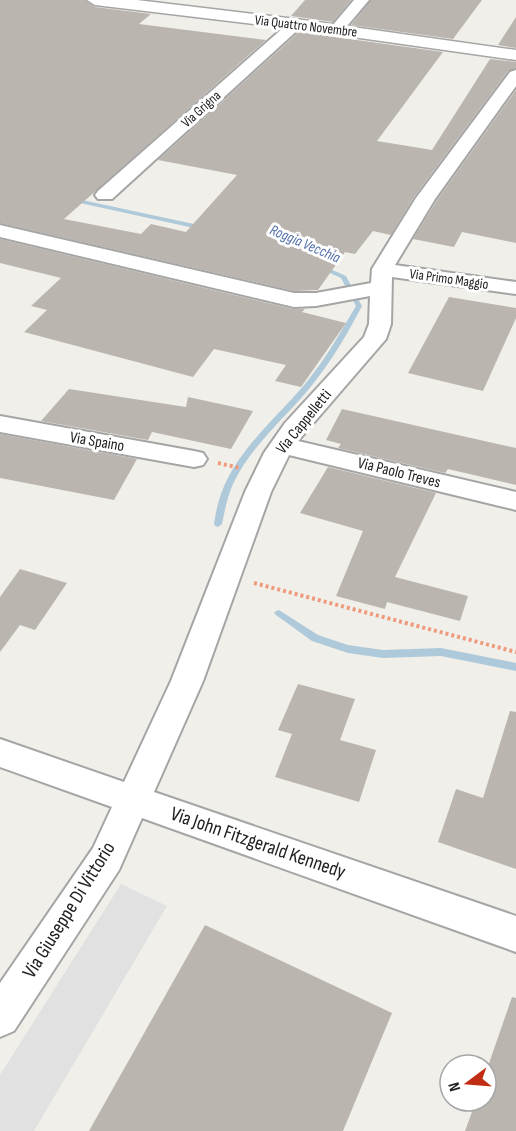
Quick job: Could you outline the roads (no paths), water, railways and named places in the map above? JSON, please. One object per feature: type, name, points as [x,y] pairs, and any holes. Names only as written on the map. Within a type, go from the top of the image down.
[{"type":"street","name":"Via Quattro Novembre","points":[[95,0],[337,29],[516,55]]},
{"type":"street","points":[[337,29],[362,0]]},
{"type":"street","name":"Via Grigna","points":[[105,195],[296,24]]},
{"type":"street","points":[[367,285],[426,198],[516,75]]},
{"type":"street","name":"Via Primo Maggio","points":[[0,231],[287,299],[306,300],[367,285],[516,288]]},
{"type":"street","name":"Via Cappelletti","points":[[134,800],[187,681],[258,492],[282,445],[375,339],[380,324],[367,285]]},
{"type":"street","name":"Via Spaino","points":[[0,424],[204,461]]},
{"type":"street","name":"Via Paolo Treves","points":[[282,445],[516,501]]},
{"type":"street","name":"Via John Fitzgerald Kennedy","points":[[0,753],[516,934]]},
{"type":"street","name":"Via Giuseppe Di Vittorio","points":[[0,1017],[106,859],[134,800]]},
{"type":"waterway","name":"Roggia Vecchia","points":[[73,200],[203,228]]},
{"type":"waterway","name":"Roggia Vecchia","points":[[218,524],[222,503],[239,465],[316,375],[359,306],[344,277],[321,267]]},
{"type":"waterway","name":"Roggia Vecchia","points":[[279,613],[315,638],[348,649],[383,654],[441,652],[516,667]]}]
